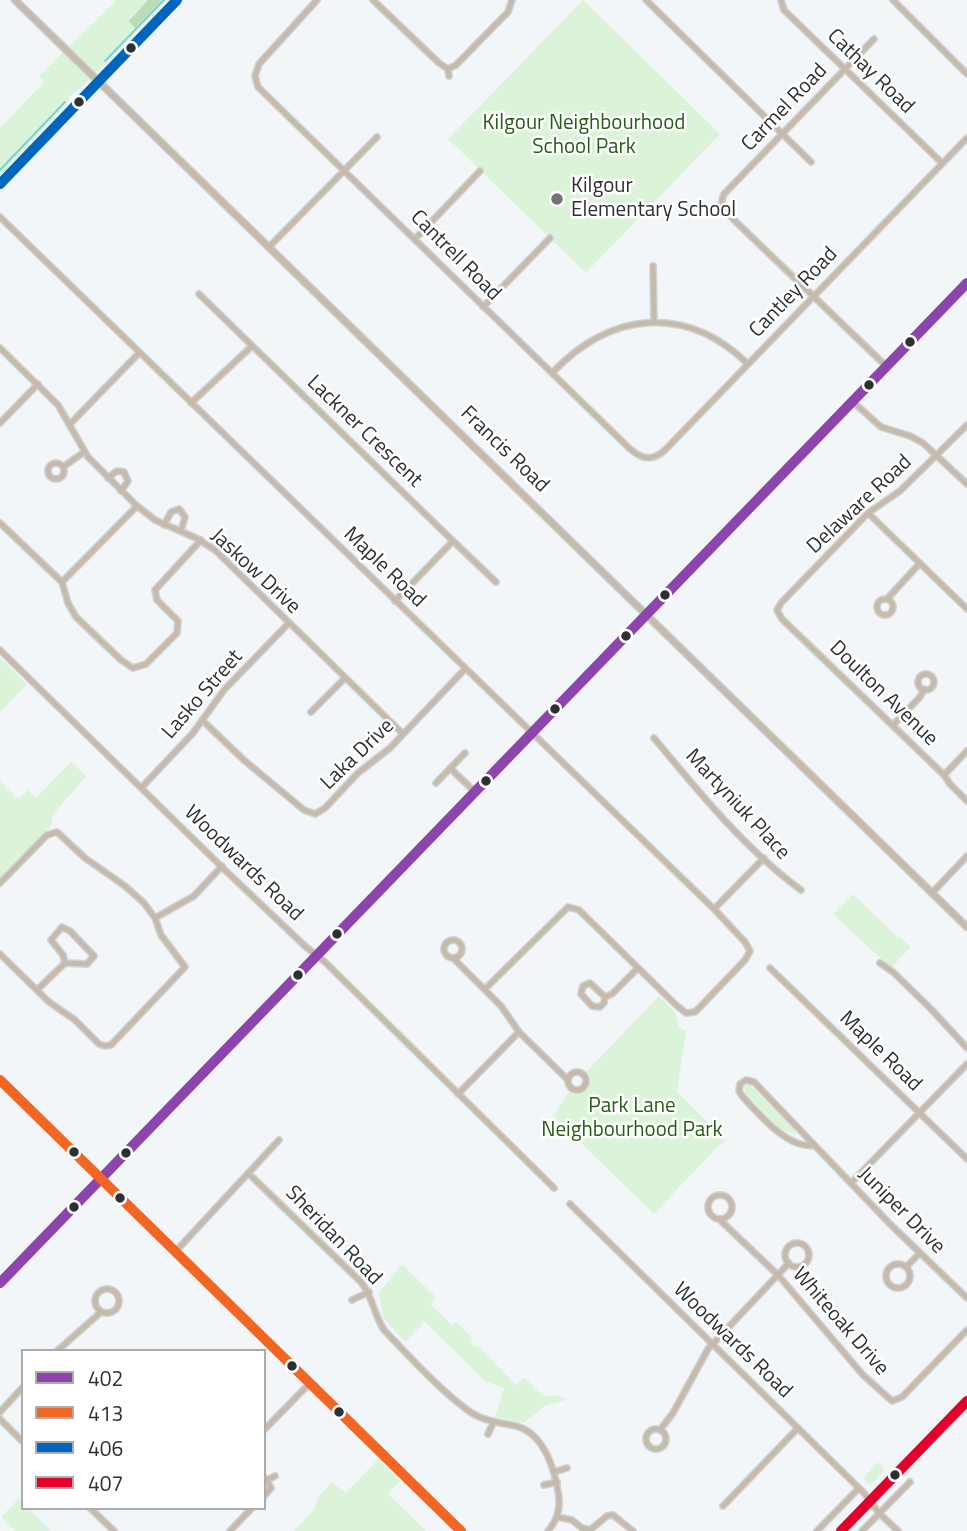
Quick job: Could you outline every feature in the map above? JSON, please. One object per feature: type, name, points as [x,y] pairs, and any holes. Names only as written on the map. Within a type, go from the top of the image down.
[{"type":"main road","points":[[0,184],[177,0]]},
{"type":"main road","points":[[0,1283],[967,283]]},
{"type":"main road","points":[[841,1531],[967,1401]]},
{"type":"street","name":"Francis Road","points":[[15,0],[967,927]]},
{"type":"street","name":"Cantrell Road","points":[[317,0],[261,62],[255,76],[261,90],[639,456]]},
{"type":"street","points":[[373,0],[449,72],[509,12],[512,0]]},
{"type":"street","points":[[646,0],[811,162]]},
{"type":"street","name":"Cathay Road","points":[[781,0],[784,9],[942,163]]},
{"type":"street","points":[[893,0],[967,74]]},
{"type":"street","name":"Carmel Road","points":[[814,297],[729,214],[721,200],[874,39]]},
{"type":"street","points":[[270,246],[377,136]]},
{"type":"street","name":"Cantley Road","points":[[639,456],[649,458],[662,453],[967,138]]},
{"type":"street","points":[[415,239],[480,171]]},
{"type":"street","name":"Maple Road","points":[[0,217],[745,942],[750,951],[746,960],[701,1006],[689,1013]]},
{"type":"street","points":[[483,307],[550,238]]},
{"type":"street","points":[[653,266],[654,321]]},
{"type":"street","name":"Lackner Crescent","points":[[199,294],[496,582]]},
{"type":"street","points":[[814,297],[886,366]]},
{"type":"street","points":[[552,373],[573,352],[597,337],[619,328],[654,321],[685,326],[705,333],[726,345],[748,364]]},
{"type":"street","points":[[191,403],[252,346]]},
{"type":"street","name":"Jaskow Drive","points":[[0,348],[58,405],[84,452],[136,506],[164,525],[201,540],[403,734]]},
{"type":"street","points":[[70,424],[139,353]]},
{"type":"street","points":[[0,423],[38,384]]},
{"type":"street","points":[[852,401],[881,427],[915,439],[937,455],[967,484]]},
{"type":"street","name":"Delaware Road","points":[[777,610],[868,513],[898,493],[967,425]]},
{"type":"street","points":[[63,467],[84,452]]},
{"type":"street","points":[[108,478],[116,471],[124,472],[128,481],[121,491]]},
{"type":"street","points":[[62,582],[136,506]]},
{"type":"street","points":[[164,525],[171,512],[179,509],[185,517],[181,531]]},
{"type":"street","points":[[868,513],[967,609]]},
{"type":"street","points":[[0,523],[62,582],[68,603],[76,617],[125,664],[133,668],[141,667],[178,629],[176,618],[157,600],[155,590],[201,540]]},
{"type":"street","points":[[395,601],[453,541]]},
{"type":"street","points":[[887,599],[920,563]]},
{"type":"street","name":"Doulton Avenue","points":[[777,610],[782,619],[944,775],[950,785],[967,801]]},
{"type":"street","name":"Lasko Street","points":[[142,787],[186,742],[224,690],[288,624]]},
{"type":"street","name":"Woodwards Road","points":[[0,650],[554,1188]]},
{"type":"street","name":"Laka Drive","points":[[202,720],[245,761],[309,813],[315,814],[325,808],[403,734],[465,669]]},
{"type":"street","points":[[311,712],[345,678]]},
{"type":"street","points":[[893,725],[920,697],[924,689]]},
{"type":"street","name":"Martyniuk Place","points":[[654,738],[709,803],[800,890]]},
{"type":"street","points":[[944,775],[967,751]]},
{"type":"street","points":[[436,783],[465,753]]},
{"type":"street","points":[[450,768],[474,791]]},
{"type":"street","points":[[0,883],[47,835],[57,832],[85,858],[125,886],[144,904],[155,918],[161,935],[184,963],[184,970],[111,1045],[105,1046],[99,1044],[75,1020],[37,990],[0,954]]},
{"type":"street","points":[[932,893],[967,856]]},
{"type":"street","points":[[714,909],[764,858]]},
{"type":"street","points":[[155,918],[194,896],[222,866]]},
{"type":"street","points":[[485,989],[562,911],[573,904],[679,1008],[689,1013],[690,1022]]},
{"type":"street","points":[[37,990],[65,963],[87,964],[94,956],[71,931],[62,927],[51,940],[63,955],[65,963]]},
{"type":"street","points":[[453,958],[506,1012],[519,1032],[567,1079]]},
{"type":"street","points":[[880,963],[931,1009],[967,1048]]},
{"type":"street","points":[[605,997],[590,984],[581,989],[582,996],[594,1007],[603,1005],[605,997],[613,993],[638,968]]},
{"type":"street","name":"Maple Road","points":[[770,968],[967,1159]]},
{"type":"street","points":[[458,1094],[519,1032]]},
{"type":"street","points":[[851,1183],[967,1064]]},
{"type":"street","points":[[0,1080],[461,1531]]},
{"type":"street","name":"Juniper Drive","points":[[814,1145],[805,1145],[776,1132],[742,1096],[740,1084],[746,1080],[752,1081],[967,1298]]},
{"type":"street","points":[[176,1251],[279,1140]]},
{"type":"street","name":"Sheridan Road","points":[[248,1173],[362,1282],[369,1292],[379,1323],[386,1332],[465,1409],[493,1423],[515,1426],[530,1434],[546,1451],[557,1482],[560,1500],[558,1517]]},
{"type":"street","points":[[721,1195],[730,1200],[732,1207],[728,1216],[719,1219],[711,1214],[709,1208],[712,1199],[721,1195]]},
{"type":"street","name":"Woodwards Road","points":[[570,1204],[859,1488],[898,1531]]},
{"type":"street","name":"Whiteoak Drive","points":[[719,1219],[778,1275],[863,1375],[892,1401],[902,1397],[967,1330]]},
{"type":"street","points":[[798,1243],[806,1247],[809,1256],[804,1264],[796,1266],[789,1263],[785,1254],[789,1246],[798,1243]]},
{"type":"street","points":[[906,1267],[920,1253]]},
{"type":"street","points":[[660,1430],[673,1413],[713,1343],[789,1263]]},
{"type":"street","points":[[897,1264],[906,1267],[910,1276],[907,1284],[898,1288],[889,1284],[886,1275],[890,1268],[897,1264]]},
{"type":"street","points":[[102,1289],[114,1290],[118,1297],[116,1309],[109,1313],[101,1311],[94,1302],[96,1294],[102,1289]]},
{"type":"street","points":[[352,1300],[369,1292]]},
{"type":"street","points":[[59,1349],[101,1311]]},
{"type":"street","points":[[266,1428],[310,1383]]},
{"type":"street","points":[[0,1412],[21,1389]]},
{"type":"street","points":[[0,1419],[21,1440]]},
{"type":"street","points":[[488,1434],[493,1423]]},
{"type":"street","points":[[723,1506],[798,1428]]},
{"type":"street","points":[[554,1472],[567,1468]]},
{"type":"street","points":[[266,1493],[271,1487],[266,1478],[275,1476]]},
{"type":"street","points":[[544,1485],[557,1482]]},
{"type":"street","points":[[862,1531],[910,1482]]},
{"type":"street","points":[[817,1531],[859,1488]]},
{"type":"street","points":[[92,1510],[114,1531]]},
{"type":"street","points":[[230,1531],[250,1510]]},
{"type":"street","points":[[548,1531],[558,1517],[572,1520],[582,1528],[590,1530],[607,1516],[615,1515],[633,1531]]},
{"type":"green space","points":[[117,0],[166,0],[80,89],[68,97],[70,100],[0,176],[0,128],[44,82],[39,76]]},
{"type":"green space","points":[[148,0],[162,0],[135,28],[129,21]]},
{"type":"green space","name":"Kilgour Neighbourhood School Park","points":[[583,0],[720,134],[586,273],[448,139]]},
{"type":"green space","points":[[0,658],[27,684],[0,712]]},
{"type":"green space","points":[[71,762],[86,776],[52,816],[52,825],[0,877],[0,781],[18,799],[28,790],[36,798]]},
{"type":"green space","points":[[853,894],[911,947],[891,968],[833,914]]},
{"type":"green space","name":"Park Lane Neighbourhood Park","points":[[659,996],[675,1012],[679,1027],[686,1031],[677,1092],[725,1139],[654,1214],[553,1116],[569,1092],[578,1094],[588,1089],[591,1080],[587,1071]]},
{"type":"green space","points":[[749,1084],[795,1130],[795,1135],[779,1128],[745,1093],[744,1087]]},
{"type":"green space","points":[[402,1264],[436,1297],[430,1304],[452,1325],[456,1322],[473,1339],[470,1342],[475,1347],[477,1345],[516,1385],[524,1377],[543,1396],[558,1395],[566,1400],[546,1405],[524,1423],[495,1417],[504,1388],[485,1381],[425,1322],[405,1342],[383,1318],[379,1293]]},
{"type":"green space","points":[[378,1459],[400,1481],[388,1494],[426,1531],[294,1531],[314,1510],[319,1496],[332,1482],[346,1493]]},
{"type":"green space","points":[[878,1462],[885,1470],[870,1485],[863,1478]]},
{"type":"green space","points":[[18,1499],[21,1502],[21,1510],[30,1510],[51,1531],[15,1531],[1,1517]]},
{"type":"waterway","points":[[105,61],[164,0]]},
{"type":"waterway","points":[[0,170],[65,102]]},
{"type":"transit line","name":"406","points":[[0,184],[177,0]]},
{"type":"transit line","name":"402","points":[[0,1283],[967,283]]},
{"type":"transit line","name":"413","points":[[0,1080],[461,1531]]},
{"type":"transit line","name":"407","points":[[841,1531],[967,1401]]},
{"type":"place","name":"Kilgour Elementary School","points":[[557,199]]}]
